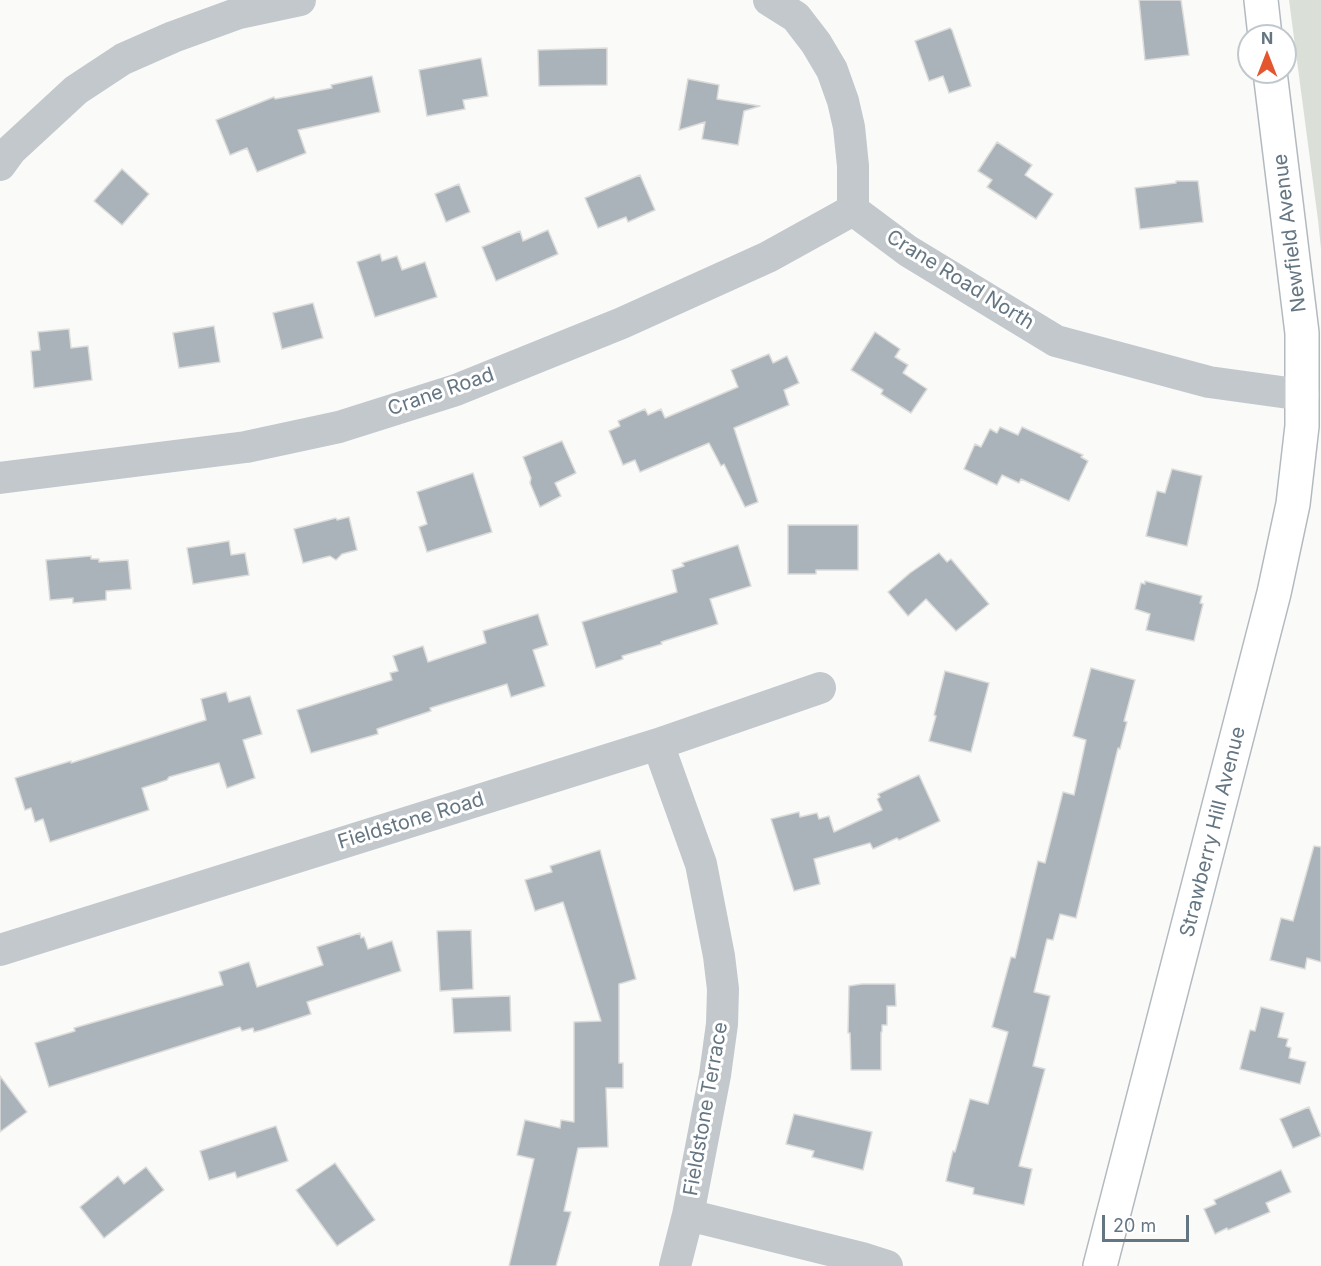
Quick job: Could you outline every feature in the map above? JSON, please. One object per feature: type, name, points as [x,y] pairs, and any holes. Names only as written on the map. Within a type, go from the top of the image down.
[{"type":"main road","points":[[1261,0],[1264,24]]},
{"type":"main road","name":"Newfield Avenue","points":[[1271,84],[1302,333],[1303,394]]},
{"type":"main road","name":"Strawberry Hill Avenue","points":[[1100,1266],[1275,592],[1293,504],[1301,436],[1303,394]]},
{"type":"street","points":[[0,165],[11,150],[76,90],[123,59],[239,13],[300,0]]},
{"type":"street","points":[[769,0],[796,17],[816,43],[836,80],[849,127],[853,165],[853,210]]},
{"type":"street","name":"Crane Road North","points":[[853,210],[908,251],[1056,341],[1209,382],[1303,394]]},
{"type":"street","name":"Crane Road","points":[[0,478],[246,447],[350,424],[456,390],[622,323],[768,256],[853,210]]},
{"type":"street","name":"Fieldstone Road","points":[[0,950],[658,744],[820,688]]},
{"type":"street","name":"Fieldstone Terrace","points":[[658,744],[701,864],[723,989],[722,1024],[715,1075],[688,1215],[675,1266]]},
{"type":"street","points":[[688,1215],[887,1266]]},
{"type":"shaded area","points":[[1289,0],[1321,0],[1321,249],[1297,61],[1297,24],[1292,24]]},
{"type":"building","points":[[1139,0],[1181,0],[1189,55],[1145,60]]},
{"type":"building","points":[[950,28],[971,86],[949,93],[943,76],[929,81],[915,41]]},
{"type":"building","points":[[607,48],[607,85],[539,86],[538,50]]},
{"type":"building","points":[[481,58],[488,96],[463,100],[465,109],[427,116],[419,70]]},
{"type":"building","points":[[372,76],[380,112],[298,130],[306,153],[257,172],[247,148],[230,155],[216,120],[274,97],[275,99],[332,88],[331,85]]},
{"type":"building","points":[[688,79],[719,85],[717,99],[760,106],[744,111],[738,145],[702,139],[705,122],[679,130]]},
{"type":"building","points":[[997,142],[1032,165],[1025,175],[1053,194],[1036,219],[987,187],[992,180],[978,171]]},
{"type":"building","points":[[122,169],[149,194],[122,225],[94,201]]},
{"type":"building","points":[[640,175],[655,210],[628,222],[626,217],[598,228],[585,198]]},
{"type":"building","points":[[1176,181],[1198,181],[1203,222],[1140,229],[1135,188],[1176,183]]},
{"type":"building","points":[[459,184],[470,212],[446,222],[435,194]]},
{"type":"building","points":[[548,230],[558,254],[496,281],[482,247],[520,231],[523,241]]},
{"type":"building","points":[[380,254],[382,261],[397,256],[402,270],[425,262],[437,297],[375,317],[357,262]]},
{"type":"building","points":[[313,303],[323,338],[282,349],[273,313]]},
{"type":"building","points":[[214,326],[220,362],[179,368],[173,333]]},
{"type":"building","points":[[69,329],[71,348],[88,346],[92,380],[34,388],[31,351],[40,350],[38,332]]},
{"type":"building","points":[[875,332],[900,349],[895,357],[908,365],[903,373],[927,389],[911,413],[881,394],[883,390],[851,370]]},
{"type":"building","points":[[769,354],[773,363],[787,356],[799,383],[784,390],[789,405],[734,428],[758,502],[745,507],[724,464],[721,466],[709,443],[640,472],[635,460],[623,465],[609,431],[620,426],[618,421],[645,409],[648,415],[661,409],[665,418],[738,387],[731,370]]},
{"type":"building","points":[[1000,427],[1018,435],[1022,427],[1083,455],[1081,457],[1088,461],[1069,501],[1021,479],[1019,483],[1002,475],[997,485],[964,469],[975,444],[981,447],[990,429],[997,433]]},
{"type":"building","points":[[562,441],[576,473],[555,483],[561,496],[540,507],[523,457]]},
{"type":"building","points":[[1172,469],[1202,476],[1187,546],[1146,536],[1157,491],[1165,493]]},
{"type":"building","points":[[473,473],[492,532],[427,552],[419,527],[427,524],[417,492]]},
{"type":"building","points":[[349,517],[357,550],[342,554],[336,560],[330,556],[303,563],[294,529]]},
{"type":"building","points":[[788,525],[858,525],[858,570],[816,570],[816,574],[788,574]]},
{"type":"building","points":[[229,541],[231,555],[245,553],[249,575],[193,584],[187,548]]},
{"type":"building","points":[[738,545],[751,586],[710,599],[718,624],[622,656],[623,659],[596,668],[582,622],[677,592],[672,570],[684,566],[682,563]]},
{"type":"building","points":[[939,553],[947,562],[951,559],[989,604],[956,631],[926,599],[908,616],[888,592]]},
{"type":"building","points":[[91,556],[91,559],[99,559],[99,562],[128,560],[131,589],[106,591],[106,600],[73,603],[73,598],[50,600],[46,560]]},
{"type":"building","points":[[1145,581],[1202,596],[1200,603],[1203,604],[1194,641],[1146,630],[1150,614],[1135,609],[1141,583],[1145,584]]},
{"type":"building","points":[[538,614],[548,645],[533,650],[545,686],[511,697],[507,684],[430,708],[431,711],[377,729],[378,734],[311,753],[297,710],[392,680],[390,673],[398,671],[393,656],[423,646],[428,662],[486,643],[483,631]]},
{"type":"building","points":[[1091,668],[1135,680],[1124,721],[1127,722],[1120,749],[1118,748],[1076,918],[1060,914],[1053,940],[1047,939],[1034,992],[1050,996],[1033,1066],[1045,1069],[1019,1166],[1032,1169],[1024,1205],[973,1194],[974,1188],[946,1181],[970,1099],[988,1104],[1008,1032],[992,1027],[1011,957],[1015,958],[1038,861],[1045,863],[1063,792],[1074,795],[1086,740],[1073,736]]},
{"type":"building","points":[[945,671],[989,683],[971,752],[929,741]]},
{"type":"building","points":[[226,692],[229,702],[250,696],[262,734],[243,740],[255,778],[227,788],[219,763],[169,777],[167,780],[142,788],[149,810],[50,842],[43,819],[35,822],[31,808],[25,810],[15,778],[71,761],[71,763],[206,720],[201,699]]},
{"type":"building","points":[[919,775],[940,821],[873,849],[870,843],[814,859],[820,884],[794,891],[771,819],[799,812],[800,817],[817,813],[819,819],[829,816],[834,832],[882,810],[877,799],[880,797],[878,794]]},
{"type":"building","points":[[1314,846],[1321,847],[1321,962],[1307,958],[1305,969],[1270,960],[1281,918],[1293,921]]},
{"type":"building","points":[[600,850],[636,979],[619,984],[619,1063],[623,1063],[623,1088],[606,1088],[608,1147],[578,1148],[564,1211],[571,1212],[556,1266],[509,1266],[534,1159],[517,1155],[525,1120],[560,1128],[561,1120],[574,1122],[574,1022],[601,1021],[563,902],[535,911],[525,880],[552,872],[550,866]]},
{"type":"building","points":[[471,930],[473,989],[440,991],[437,931]]},
{"type":"building","points":[[360,933],[368,949],[392,941],[401,971],[307,1002],[311,1014],[254,1032],[253,1028],[242,1031],[240,1027],[49,1087],[35,1043],[75,1031],[74,1028],[223,985],[219,972],[249,962],[257,987],[323,965],[317,947]]},
{"type":"building","points":[[895,984],[896,1006],[887,1006],[887,1025],[882,1025],[881,1070],[851,1070],[850,1033],[848,1033],[849,986]]},
{"type":"building","points":[[510,996],[511,1031],[454,1033],[452,998]]},
{"type":"building","points":[[1261,1007],[1284,1013],[1278,1037],[1288,1039],[1286,1046],[1291,1048],[1289,1058],[1306,1062],[1300,1084],[1240,1069],[1250,1030],[1255,1031]]},
{"type":"building","points":[[0,1076],[27,1112],[0,1132]]},
{"type":"building","points":[[1309,1107],[1321,1136],[1293,1148],[1280,1119]]},
{"type":"building","points":[[794,1114],[872,1132],[863,1170],[812,1157],[814,1151],[786,1144]]},
{"type":"building","points":[[276,1126],[288,1161],[237,1178],[235,1172],[209,1180],[200,1151]]},
{"type":"building","points":[[335,1163],[375,1220],[337,1246],[296,1190]]},
{"type":"building","points":[[146,1167],[164,1190],[104,1238],[80,1207],[118,1176],[124,1184]]},
{"type":"building","points":[[1281,1170],[1291,1192],[1266,1203],[1270,1212],[1215,1234],[1204,1209],[1216,1204],[1214,1200]]}]
